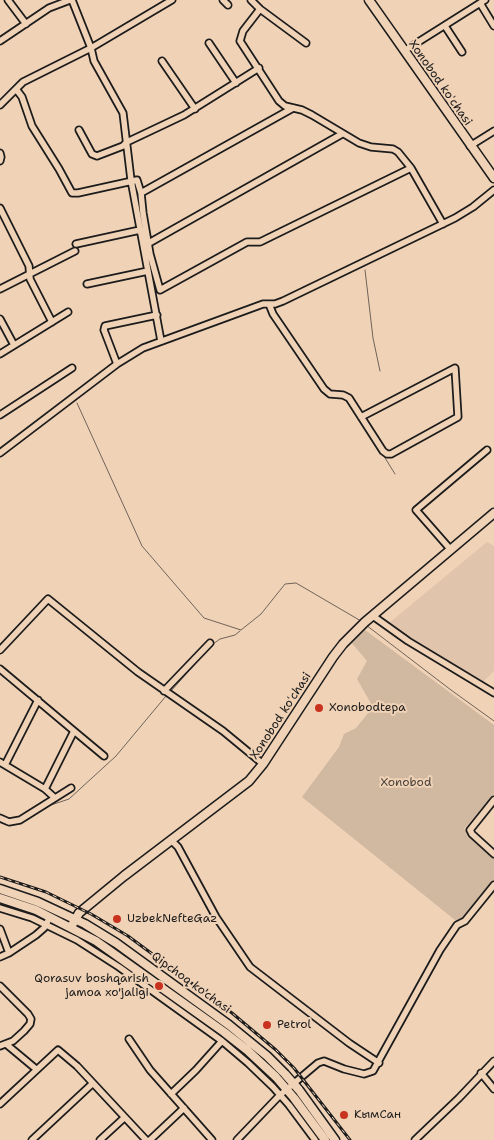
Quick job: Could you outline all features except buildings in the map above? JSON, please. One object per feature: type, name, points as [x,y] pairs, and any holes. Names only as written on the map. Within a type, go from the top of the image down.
[{"type":"main road","name":"Xonobod koʻchasi","points":[[369,0],[494,178]]},
{"type":"main road","name":"Xonobod koʻchasi","points":[[71,927],[79,913],[120,879],[243,786],[263,764],[336,653],[364,623],[494,513]]},
{"type":"main road","name":"Qipchoq ko'chasi","points":[[0,889],[54,909],[116,943],[229,1025],[272,1060],[294,1084],[336,1140]]},
{"type":"main road","name":"Qipchoq ko'chasi","points":[[0,898],[50,917],[105,947],[224,1032],[256,1058],[287,1090],[325,1140]]},
{"type":"main road","points":[[50,917],[54,909]]},
{"type":"street","points":[[8,0],[26,24]]},
{"type":"street","points":[[0,41],[49,8],[71,0],[98,69],[123,113],[131,180],[161,341]]},
{"type":"street","points":[[0,105],[23,82],[91,48],[172,0]]},
{"type":"street","points":[[223,0],[228,5]]},
{"type":"street","points":[[251,0],[260,9],[306,43]]},
{"type":"street","points":[[404,51],[483,2],[494,26]]},
{"type":"street","points":[[260,9],[243,31],[240,41],[279,101],[285,106],[302,110],[312,115],[358,143],[371,147],[393,149],[404,157],[443,224]]},
{"type":"street","points":[[445,26],[462,52]]},
{"type":"street","points":[[209,43],[236,83]]},
{"type":"street","points":[[162,61],[195,109]]},
{"type":"street","points":[[79,130],[94,156],[123,146],[127,142],[195,109],[259,68]]},
{"type":"street","points":[[16,88],[22,97],[32,126],[72,192],[78,193],[136,180],[141,193],[143,213],[160,290]]},
{"type":"street","points":[[141,193],[293,108]]},
{"type":"street","points":[[470,146],[494,131]]},
{"type":"street","points":[[149,243],[342,134]]},
{"type":"street","points":[[0,153],[2,157],[0,160]]},
{"type":"street","points":[[152,294],[247,242],[260,242],[411,168]]},
{"type":"street","points":[[0,453],[117,364],[143,348],[175,338],[263,304],[283,301],[443,224],[473,207],[494,190]]},
{"type":"street","points":[[0,208],[28,266],[28,274],[52,322]]},
{"type":"street","points":[[76,244],[140,230]]},
{"type":"street","points":[[0,289],[75,251]]},
{"type":"street","points":[[87,284],[148,271]]},
{"type":"street","points":[[269,304],[273,314],[324,389],[330,394],[347,397],[384,453],[391,454],[458,417],[455,368],[361,417]]},
{"type":"street","points":[[0,354],[68,312]]},
{"type":"street","points":[[117,364],[104,330],[105,326],[157,315]]},
{"type":"street","points":[[0,319],[14,346]]},
{"type":"street","points":[[0,415],[72,368]]},
{"type":"street","points":[[451,550],[416,510],[487,450]]},
{"type":"street","points":[[0,650],[48,599],[138,672],[172,697],[200,714],[263,764]]},
{"type":"street","points":[[372,616],[400,636],[494,693]]},
{"type":"street","points":[[164,691],[210,643]]},
{"type":"street","points":[[0,670],[104,756]]},
{"type":"street","points":[[38,700],[2,764],[45,789],[55,798]]},
{"type":"street","points":[[45,789],[74,731]]},
{"type":"street","points":[[0,818],[9,822],[20,820],[71,788]]},
{"type":"street","points":[[494,800],[470,830],[494,854]]},
{"type":"street","points":[[172,841],[178,847],[216,917],[250,967],[349,1043],[379,1062]]},
{"type":"street","points":[[237,1140],[280,1095],[321,1062],[364,1074],[373,1071],[440,950],[457,925],[465,921],[494,885]]},
{"type":"street","points":[[0,908],[46,925],[77,940],[109,960],[222,1042],[256,1071],[280,1095],[314,1140]]},
{"type":"street","points":[[0,957],[10,953],[36,935],[46,925],[50,917]]},
{"type":"street","points":[[0,929],[10,953]]},
{"type":"street","points":[[0,986],[3,994],[28,1014],[31,1019],[30,1024],[24,1031],[13,1041],[3,1045]]},
{"type":"street","points":[[129,1039],[150,1070],[212,1140]]},
{"type":"street","points":[[171,1094],[222,1042]]},
{"type":"street","points":[[3,1045],[36,1069]]},
{"type":"street","points":[[0,1104],[58,1050],[76,1066],[146,1140]]},
{"type":"street","points":[[415,1140],[494,1061]]},
{"type":"street","points":[[481,1073],[494,1089]]},
{"type":"street","points":[[32,1140],[92,1084]]},
{"type":"street","points":[[150,1140],[184,1108]]},
{"type":"street","points":[[100,1140],[124,1118]]},
{"type":"shaded area","points":[[487,542],[494,546],[494,671],[482,683],[389,623]]},
{"type":"green space","name":"Xonobod","points":[[365,630],[494,725],[494,794],[464,829],[494,856],[494,882],[464,918],[455,920],[302,797],[339,747],[344,734],[356,728],[373,707],[357,679],[367,661],[350,641]]},
{"type":"waterway","points":[[365,270],[373,338],[380,371]]},
{"type":"waterway","points":[[77,403],[142,546],[204,618],[241,630],[261,614],[285,584],[296,583],[361,621]]},
{"type":"waterway","points":[[382,453],[395,474]]},
{"type":"waterway","points":[[366,625],[494,721]]},
{"type":"waterway","points":[[171,691],[213,644],[240,631]]},
{"type":"waterway","points":[[48,806],[69,799],[116,756],[166,696]]},
{"type":"railway","points":[[0,877],[46,892],[91,914],[128,936],[232,1013],[276,1050],[294,1068],[350,1140]]},
{"type":"place","name":"Xonobodtepa","points":[[319,708]]},
{"type":"place","name":"UzbekNefteGaz","points":[[117,919]]},
{"type":"place","name":"Qorasuv boshqarish jamoa xo'jaligi","points":[[159,986]]},
{"type":"place","name":"Petrol","points":[[267,1025]]},
{"type":"place","name":"КымСан","points":[[344,1115]]}]
